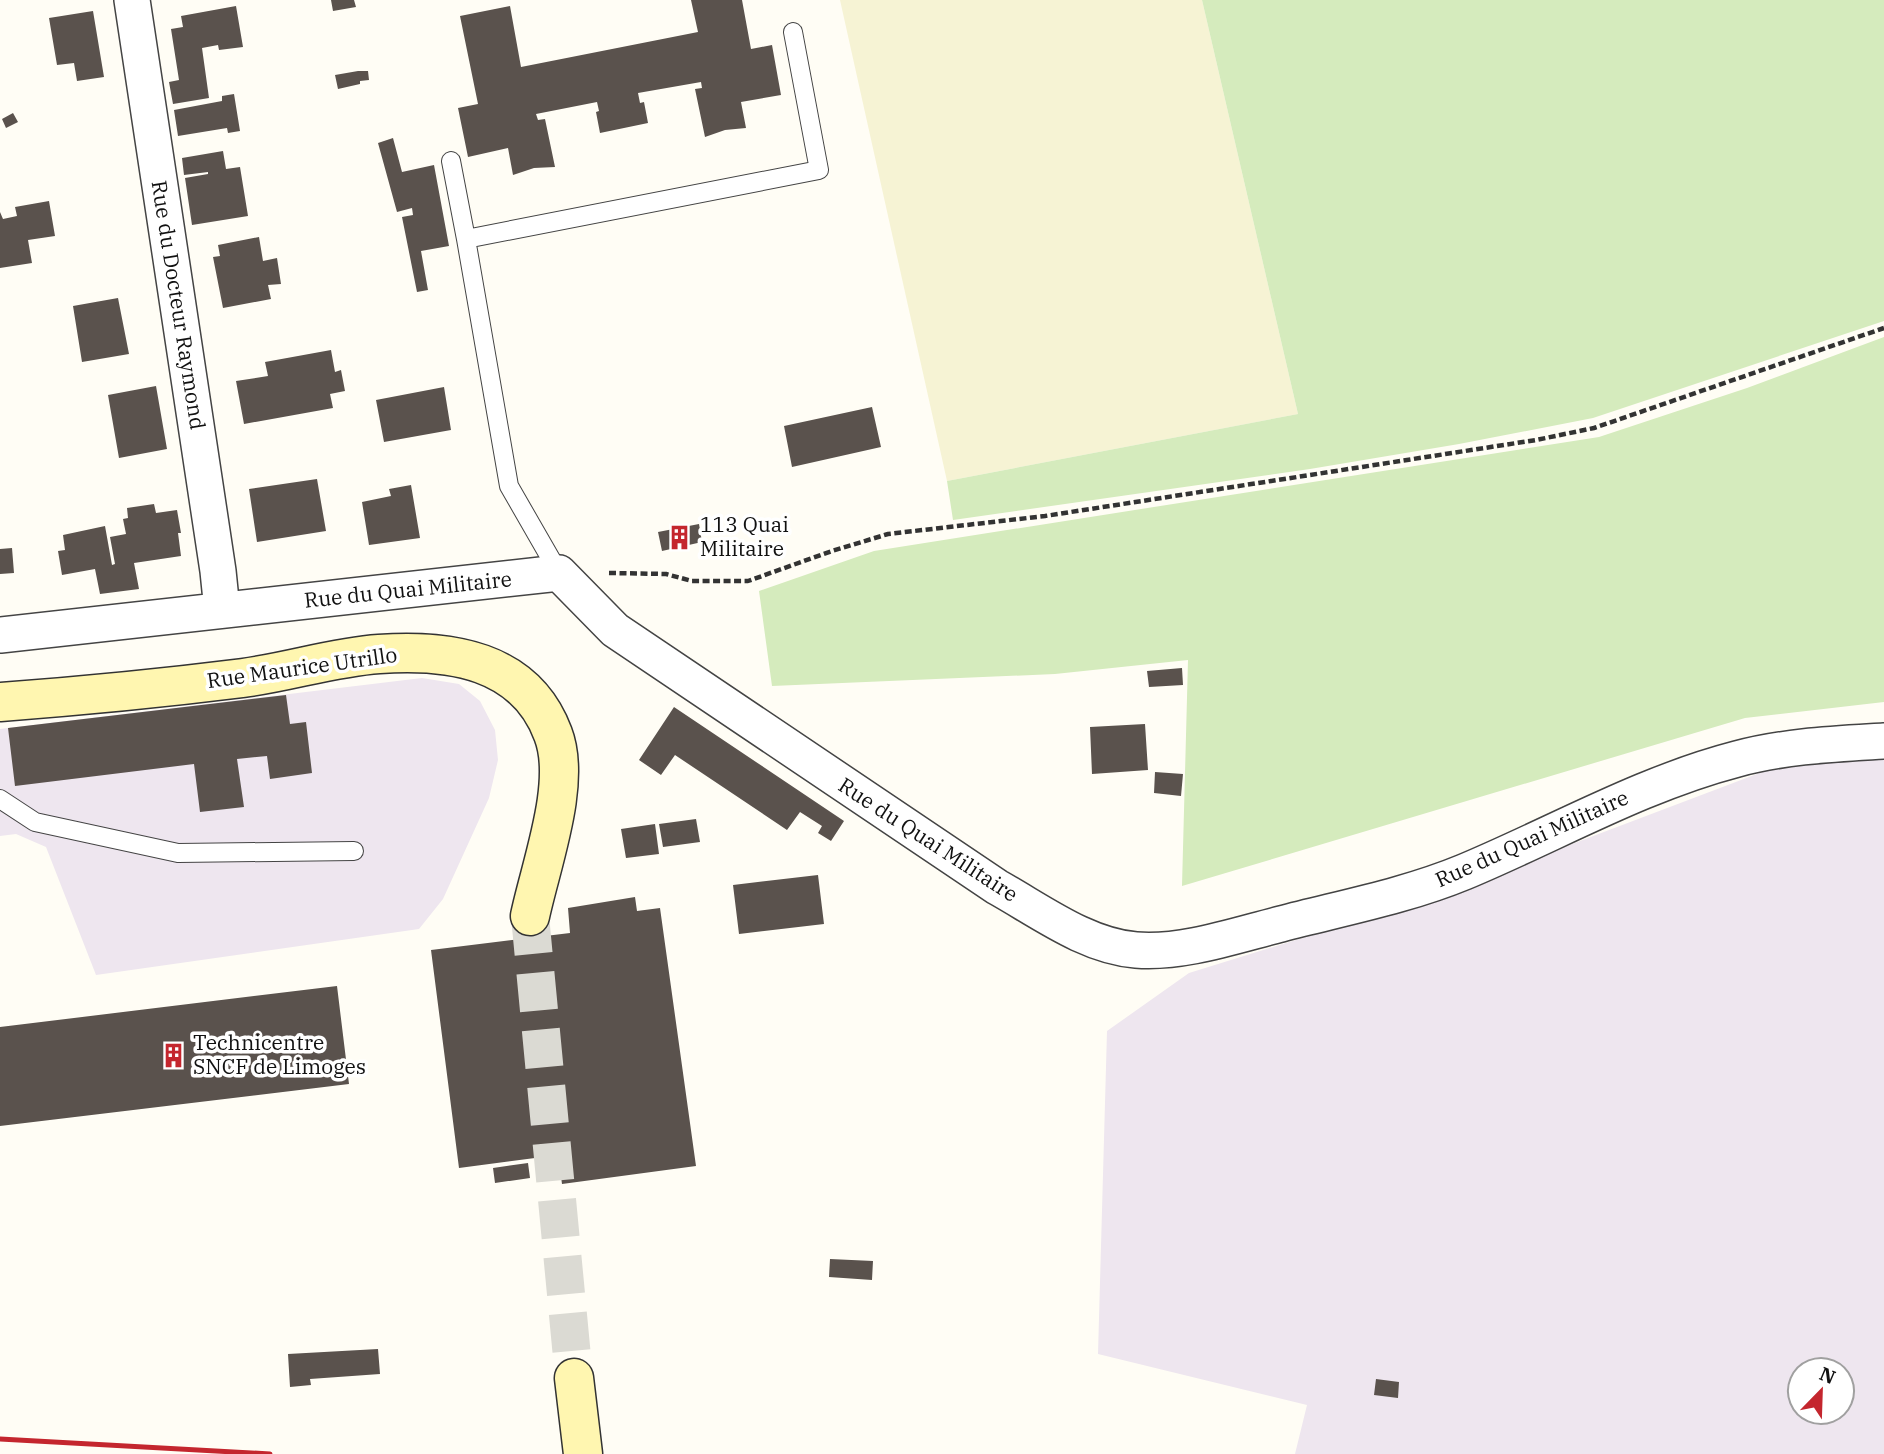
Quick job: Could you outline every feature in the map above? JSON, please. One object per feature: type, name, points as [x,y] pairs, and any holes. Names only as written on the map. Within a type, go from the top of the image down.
[{"type":"street","name":"Rue du Docteur Raymond","points":[[132,0],[222,610]]},
{"type":"street","name":"Rue du Quai Militaire","points":[[0,635],[559,573],[615,631],[997,887],[1100,942],[1135,950],[1165,950],[1226,937],[1426,886],[1464,872],[1647,789],[1740,758],[1794,748],[1884,741]]},
{"type":"street","name":"Rue Maurice Utrillo","points":[[0,702],[246,678],[378,654],[435,654],[467,658],[496,668],[537,703],[553,735],[558,762],[559,791],[530,916]]},
{"type":"street","points":[[574,1378],[583,1454]]},
{"type":"lane","points":[[466,239],[819,170],[793,32]]},
{"type":"lane","points":[[451,161],[509,486],[559,573]]},
{"type":"lane","points":[[0,799],[35,822],[178,853],[355,850]]},
{"type":"path","points":[[559,573],[658,573],[692,581],[748,581],[888,534],[1045,516],[1535,440],[1594,428],[1884,328]]},
{"type":"shaded area","points":[[840,0],[1202,0],[1298,414],[947,481]]},
{"type":"shaded area","points":[[422,678],[459,684],[480,701],[495,730],[498,760],[489,798],[443,899],[419,929],[96,975],[46,847],[16,834],[0,836],[0,729]]},
{"type":"shaded area","points":[[1884,750],[1884,1454],[1295,1454],[1307,1405],[1098,1354],[1107,1031],[1189,973],[1422,901],[1812,753]]},
{"type":"green space","points":[[1202,0],[1884,0],[1884,321],[1593,418],[1310,469],[953,520],[947,481],[1298,414]]},
{"type":"green space","points":[[1884,337],[1884,702],[1745,718],[1182,886],[1188,660],[1055,674],[772,686],[759,591],[874,551],[1599,437],[1747,388]]},
{"type":"building","points":[[331,0],[354,0],[356,7],[333,11]]},
{"type":"building","points":[[691,0],[742,0],[751,49],[772,45],[781,95],[741,102],[746,128],[725,130],[705,137],[695,89],[702,88],[701,82],[638,93],[640,103],[644,102],[648,123],[600,133],[597,102],[536,114],[538,120],[545,119],[555,167],[534,168],[513,175],[508,148],[468,157],[458,108],[478,104],[460,16],[510,6],[521,67],[698,32]]},
{"type":"building","points":[[236,6],[243,47],[219,50],[218,45],[202,48],[209,98],[173,104],[169,82],[179,80],[171,29],[183,27],[181,16]]},
{"type":"building","points":[[93,11],[104,77],[77,81],[74,63],[57,65],[49,18]]},
{"type":"building","points":[[368,71],[369,80],[338,89],[335,75]]},
{"type":"building","points":[[234,94],[240,131],[228,133],[227,128],[178,136],[174,110],[222,101],[222,96]]},
{"type":"building","points":[[13,113],[18,122],[6,128],[2,119]]},
{"type":"building","points":[[393,138],[402,172],[434,165],[449,246],[421,251],[428,290],[417,292],[402,217],[413,215],[412,208],[397,212],[378,143]]},
{"type":"building","points":[[223,151],[226,169],[240,167],[248,216],[192,225],[185,178],[208,172],[184,175],[182,158]]},
{"type":"building","points":[[49,201],[55,236],[28,240],[32,263],[0,268],[0,212],[3,219],[17,216],[15,207]]},
{"type":"building","points":[[259,237],[263,261],[277,258],[281,284],[268,285],[271,299],[223,308],[213,257],[220,256],[218,245]]},
{"type":"building","points":[[118,298],[129,354],[82,362],[73,306]]},
{"type":"building","points":[[331,350],[335,372],[341,370],[345,391],[330,394],[333,408],[244,424],[236,381],[268,376],[265,362]]},
{"type":"building","points":[[156,386],[167,449],[119,458],[108,395]]},
{"type":"building","points":[[444,387],[451,430],[384,442],[376,400]]},
{"type":"building","points":[[872,407],[881,447],[792,467],[784,426]]},
{"type":"building","points":[[317,479],[326,531],[257,542],[249,489]]},
{"type":"building","points":[[411,485],[420,538],[369,545],[362,502],[391,496],[389,489]]},
{"type":"building","points":[[154,504],[156,513],[177,510],[181,556],[134,563],[139,589],[100,594],[95,569],[62,575],[58,551],[65,550],[63,535],[105,526],[112,565],[115,564],[110,537],[126,534],[123,519],[128,518],[127,508]]},
{"type":"building","name":"113 Quai Militaire","points":[[699,524],[702,542],[662,551],[658,532]]},
{"type":"building","points":[[12,548],[14,573],[0,574],[0,549]]},
{"type":"building","points":[[1182,668],[1183,685],[1149,687],[1147,671]]},
{"type":"building","points":[[286,695],[290,724],[306,722],[312,773],[270,779],[267,756],[237,759],[244,807],[200,812],[194,764],[15,786],[8,728]]},
{"type":"building","points":[[674,707],[844,821],[831,841],[818,833],[822,826],[800,812],[787,830],[675,755],[661,775],[639,760]]},
{"type":"building","points":[[1145,724],[1148,770],[1092,774],[1090,727]]},
{"type":"building","points":[[1155,772],[1183,774],[1181,796],[1154,793]]},
{"type":"building","points":[[696,819],[700,842],[663,847],[659,824]]},
{"type":"building","points":[[655,824],[659,854],[626,858],[621,829]]},
{"type":"building","points":[[818,875],[824,924],[739,934],[733,885]]},
{"type":"building","points":[[635,897],[637,911],[660,908],[696,1166],[562,1184],[558,1155],[459,1168],[431,950],[570,933],[568,908]]},
{"type":"building","name":"Technicentre SNCF de Limoges","points":[[337,986],[349,1084],[0,1126],[0,1027]]},
{"type":"building","points":[[528,1163],[530,1178],[495,1183],[493,1168]]},
{"type":"building","points":[[830,1259],[873,1261],[872,1280],[829,1277]]},
{"type":"building","points":[[378,1349],[380,1374],[310,1379],[311,1385],[290,1387],[288,1354]]},
{"type":"building","points":[[1376,1379],[1399,1382],[1398,1398],[1374,1395]]},
{"type":"tunnel","points":[[530,916],[574,1378]]},
{"type":"railway","points":[[0,1439],[270,1454]]},
{"type":"place","name":"113 Quai Militaire","points":[[680,537]]},
{"type":"place","name":"Technicentre SNCF de Limoges","points":[[173,1055]]}]
